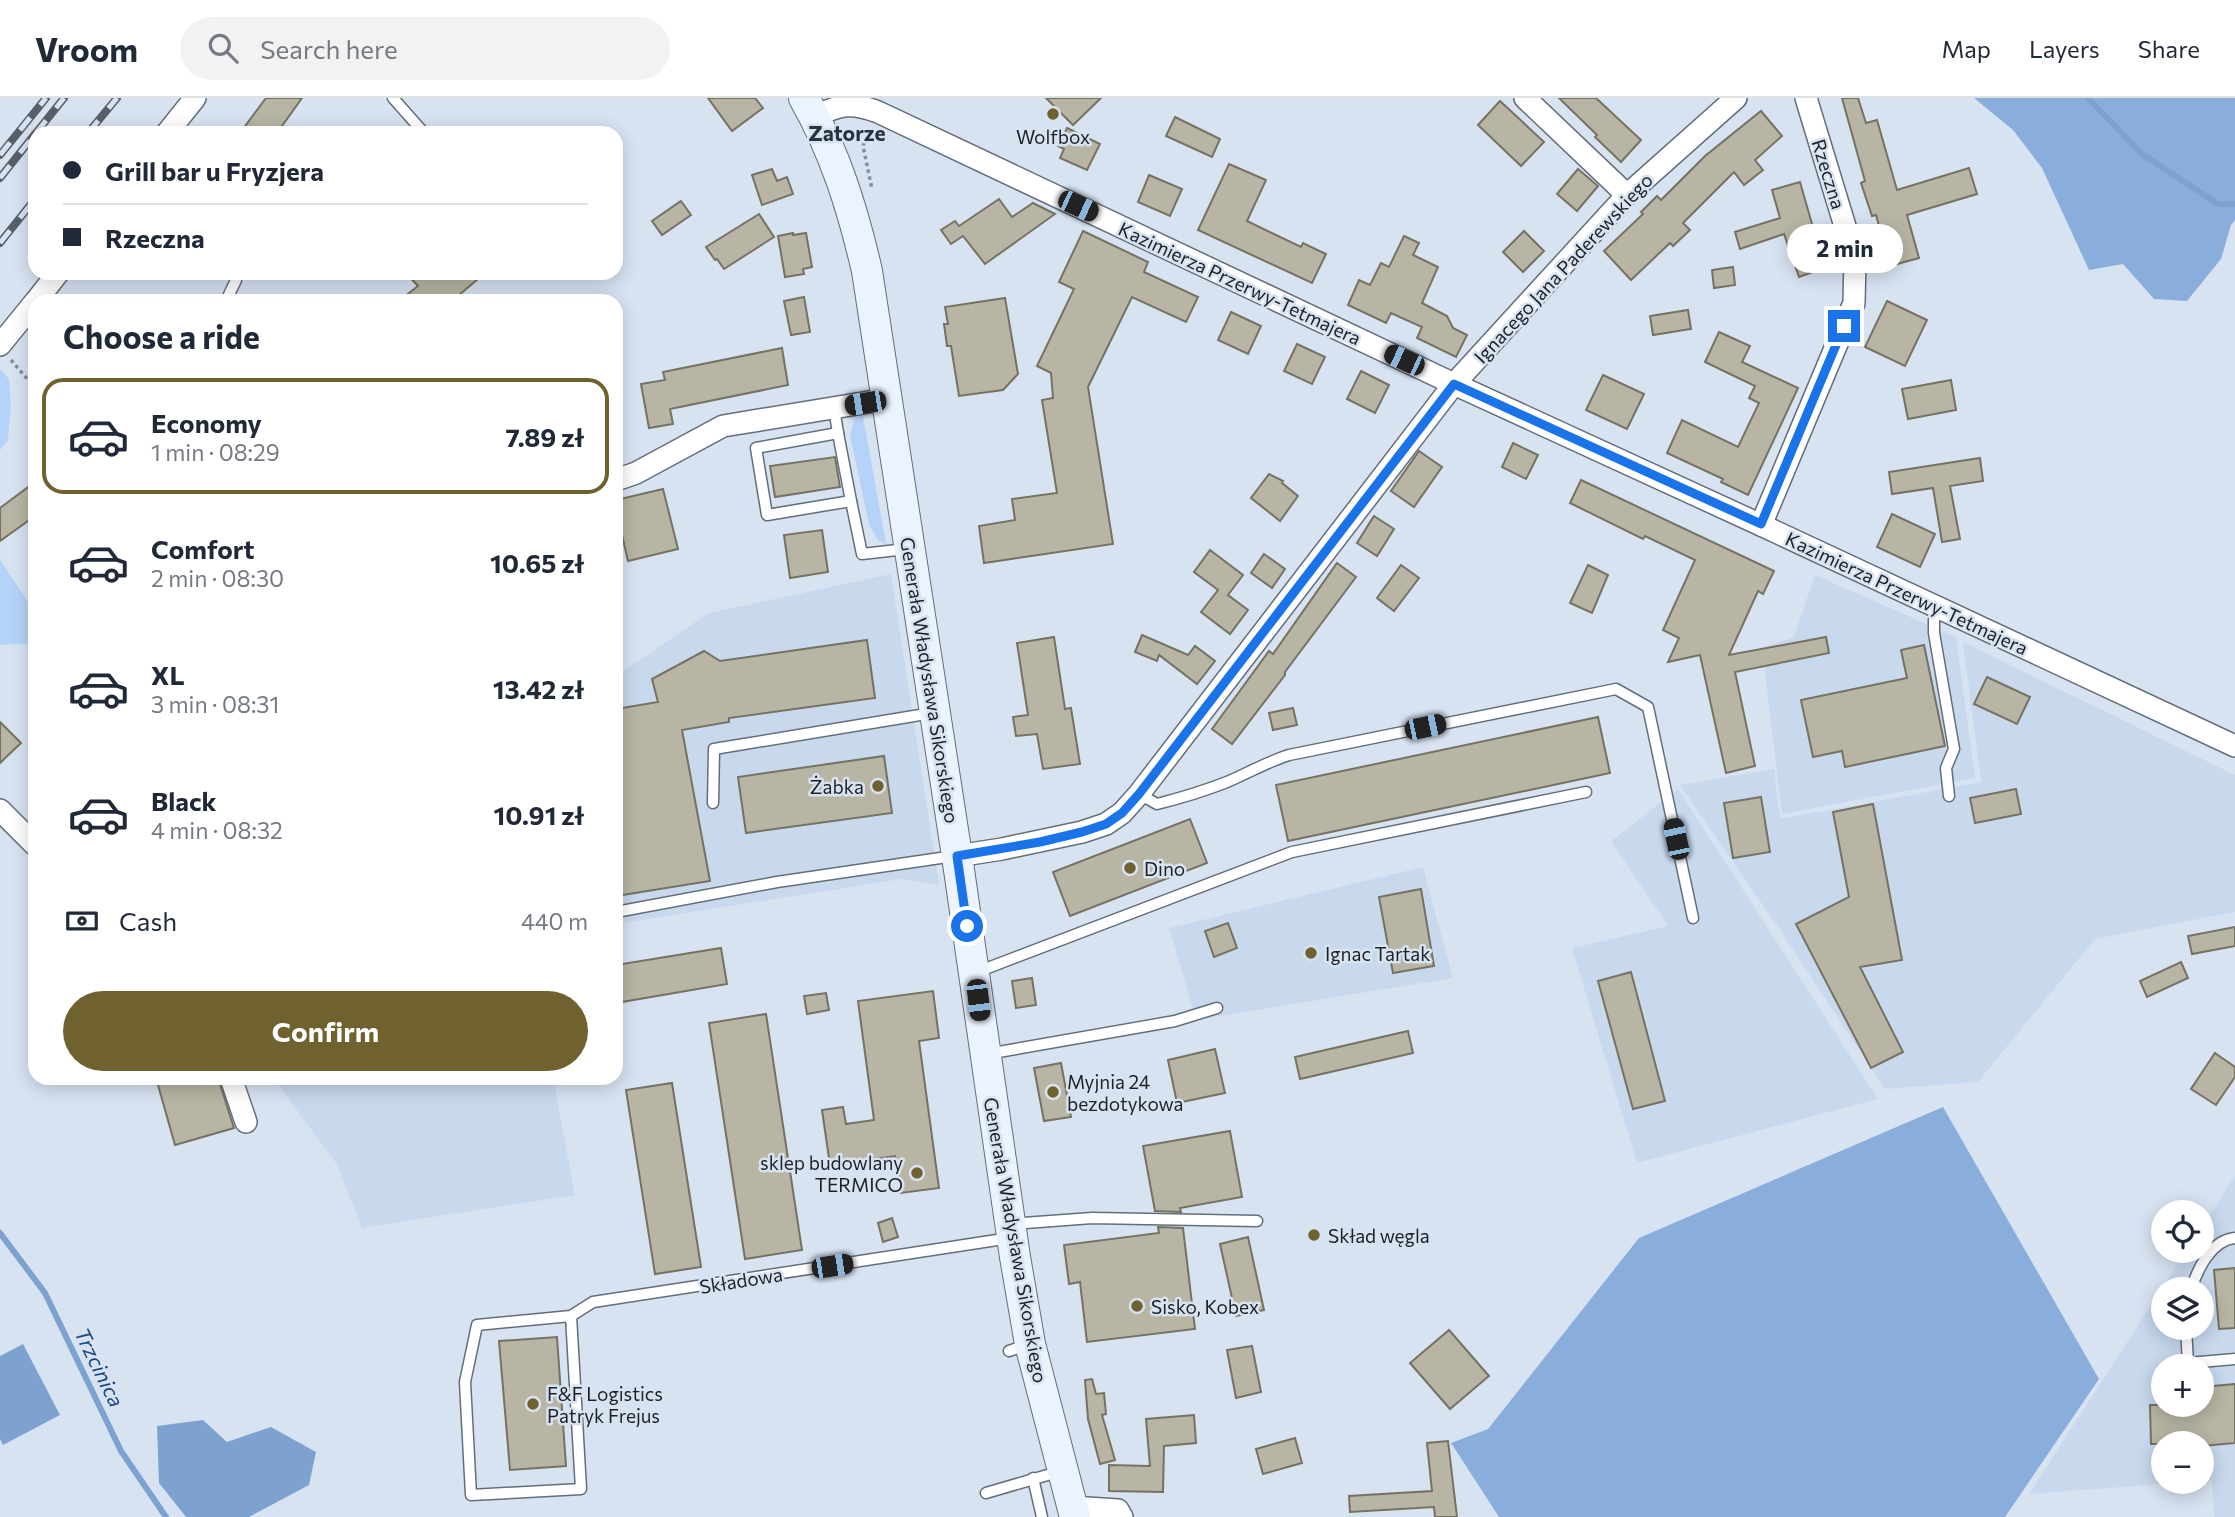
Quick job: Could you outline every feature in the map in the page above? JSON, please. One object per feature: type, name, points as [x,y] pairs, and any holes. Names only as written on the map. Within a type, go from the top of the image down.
[{"type":"main road","name":"Generała Władysława Sikorskiego","points":[[809,108],[839,171],[855,220],[867,271],[957,856],[1011,1231],[1019,1348],[1074,1512]]},
{"type":"street","points":[[178,126],[195,98]]},
{"type":"street","points":[[1525,98],[1627,195]]},
{"type":"street","name":"Ignacego Jana Paderewskiego","points":[[957,856],[1082,832],[1106,824],[1122,813],[1454,384],[1627,195],[1736,98]]},
{"type":"street","name":"Rzeczna","points":[[1761,524],[1854,303],[1855,259],[1806,98]]},
{"type":"street","name":"Kazimierza Przerwy-Tetmajera","points":[[809,108],[831,108],[850,104],[878,112],[1454,384],[2235,746]]},
{"type":"street","points":[[42,294],[53,280]]},
{"type":"street","points":[[4,350],[28,314]]},
{"type":"street","points":[[623,478],[723,426],[887,400]]},
{"type":"street","points":[[0,810],[28,838]]},
{"type":"street","points":[[233,1085],[246,1122]]},
{"type":"street","points":[[1074,1512],[1111,1508],[1118,1510],[1122,1517]]},
{"type":"lane","points":[[393,98],[418,126]]},
{"type":"lane","points":[[834,408],[862,554],[910,549]]},
{"type":"lane","points":[[838,433],[756,448],[767,515],[852,501]]},
{"type":"lane","points":[[1940,608],[1934,620],[1934,633],[1954,749],[1946,768],[1949,796]]},
{"type":"lane","points":[[1139,794],[1157,804],[1229,781],[1289,755],[1616,689],[1648,708],[1693,918]]},
{"type":"lane","points":[[713,803],[714,749],[935,712]]},
{"type":"lane","points":[[974,973],[1293,852],[1586,792]]},
{"type":"lane","points":[[623,911],[777,882],[957,856]]},
{"type":"lane","points":[[985,1055],[1175,1021],[1217,1008]]},
{"type":"lane","name":"Składowa","points":[[571,1316],[593,1302],[1092,1218],[1256,1221]]},
{"type":"lane","points":[[2197,1277],[2207,1256],[2229,1239],[2235,1238]]},
{"type":"lane","points":[[571,1316],[581,1489],[471,1495],[465,1382],[477,1325],[571,1316]]},
{"type":"lane","points":[[2187,1340],[2188,1363],[2235,1359]]},
{"type":"lane","points":[[986,1493],[1062,1470]]},
{"type":"lane","points":[[1033,1478],[1042,1517]]},
{"type":"path","points":[[4,350],[28,379]]},
{"type":"shaded area","points":[[1974,98],[2235,98],[2235,220],[2221,259],[2187,301],[2154,299],[2123,264],[2089,270],[2042,168],[2013,130]]},
{"type":"shaded area","points":[[0,369],[9,379],[11,406],[8,440],[0,450]]},
{"type":"shaded area","points":[[863,416],[886,544],[878,540],[869,524],[850,436],[854,420]]},
{"type":"shaded area","points":[[0,560],[28,602],[28,643],[0,645]]},
{"type":"shaded area","points":[[891,574],[939,885],[902,879],[623,923],[623,671],[709,613]]},
{"type":"shaded area","points":[[1815,575],[1956,637],[1975,778],[1782,814],[1762,648],[1794,637]]},
{"type":"shaded area","points":[[1963,642],[2235,775],[2235,912],[2095,939],[1978,1082],[1885,1089],[1680,785],[1774,769],[1780,819],[1981,782]]},
{"type":"shaded area","points":[[1678,789],[1878,1099],[1637,1163],[1572,948],[1668,926],[1611,841]]},
{"type":"shaded area","name":"Ignac Tartak","points":[[1423,867],[1453,978],[1196,1020],[1169,928]]},
{"type":"shaded area","points":[[278,1085],[554,1085],[575,1195],[362,1228],[336,1163]]},
{"type":"shaded area","points":[[1943,1107],[2099,1379],[2005,1517],[1499,1517],[1451,1443],[1488,1429],[1639,1238]]},
{"type":"shaded area","points":[[2235,1175],[2235,1517],[2214,1517],[2214,1431],[2151,1431],[2151,1485],[2029,1494],[2151,1305],[2151,1340],[2214,1340],[2214,1277],[2169,1277],[2178,1263],[2214,1263],[2214,1208]]},
{"type":"shaded area","points":[[23,1344],[60,1415],[3,1445],[0,1439],[0,1356]]},
{"type":"shaded area","points":[[203,1420],[227,1442],[271,1427],[316,1452],[309,1485],[249,1517],[186,1517],[159,1483],[157,1426]]},
{"type":"building","points":[[266,98],[302,98],[282,126],[245,126]]},
{"type":"building","points":[[708,98],[755,98],[763,108],[732,131]]},
{"type":"building","points":[[1046,98],[1101,98],[1073,125]]},
{"type":"building","points":[[1559,98],[1596,98],[1641,140],[1621,162]]},
{"type":"building","points":[[1842,98],[1858,98],[1866,123],[1877,120],[1897,190],[1969,168],[1977,194],[1907,215],[1919,258],[1890,266],[1876,215],[1872,216],[1861,183],[1865,181]]},
{"type":"building","points":[[1500,101],[1544,142],[1521,166],[1478,125]]},
{"type":"building","points":[[1761,111],[1782,136],[1755,160],[1763,170],[1744,185],[1734,172],[1683,223],[1690,230],[1673,246],[1670,243],[1631,280],[1604,251],[1643,214],[1641,212],[1657,196],[1661,200],[1705,156]]},
{"type":"building","points":[[1175,117],[1220,139],[1212,157],[1166,136]]},
{"type":"building","points":[[1067,128],[1100,144],[1087,170],[1060,158],[1064,149],[1058,146]]},
{"type":"building","points":[[1229,164],[1266,180],[1247,221],[1301,247],[1303,243],[1326,254],[1312,283],[1198,230]]},
{"type":"building","points":[[772,169],[777,181],[787,177],[793,194],[762,205],[752,175]]},
{"type":"building","points":[[1578,169],[1598,186],[1577,211],[1557,194]]},
{"type":"building","points":[[1149,175],[1182,189],[1170,216],[1138,202]]},
{"type":"building","points":[[1800,182],[1827,267],[1799,277],[1784,234],[1740,249],[1735,232],[1780,218],[1772,190]]},
{"type":"building","points":[[999,199],[1012,217],[1033,203],[1055,214],[985,264],[963,236],[951,244],[941,230],[955,221],[959,226]]},
{"type":"building","points":[[681,201],[691,215],[662,235],[652,221]]},
{"type":"building","points":[[759,214],[774,237],[724,269],[706,247]]},
{"type":"building","points":[[1083,231],[1148,262],[1144,272],[1198,297],[1186,322],[1132,297],[1088,387],[1113,544],[984,563],[979,526],[1015,520],[1012,499],[1057,493],[1042,400],[1053,398],[1051,373],[1037,366],[1074,289],[1059,282]]},
{"type":"building","points":[[1524,231],[1544,251],[1523,272],[1503,252]]},
{"type":"building","points":[[806,233],[812,267],[803,269],[804,274],[785,277],[778,236]]},
{"type":"building","points":[[1404,236],[1419,243],[1413,255],[1438,267],[1422,303],[1447,316],[1453,328],[1467,335],[1456,357],[1417,338],[1422,327],[1391,313],[1386,323],[1348,305],[1359,280],[1370,285],[1381,263],[1389,267]]},
{"type":"building","points":[[1733,267],[1735,285],[1714,288],[1712,270]]},
{"type":"building","points":[[412,280],[477,280],[460,294],[408,294],[418,286]]},
{"type":"building","points":[[804,297],[810,332],[791,335],[784,301]]},
{"type":"building","points":[[1005,298],[1018,374],[1003,390],[959,396],[951,346],[947,346],[944,324],[948,324],[945,307]]},
{"type":"building","points":[[1887,301],[1927,320],[1905,366],[1865,347]]},
{"type":"building","points":[[1688,310],[1691,329],[1653,335],[1650,316]]},
{"type":"building","points":[[1231,312],[1261,326],[1248,354],[1218,340]]},
{"type":"building","points":[[1719,332],[1750,346],[1742,362],[1798,388],[1748,495],[1721,482],[1723,479],[1667,453],[1682,420],[1738,447],[1759,403],[1749,398],[1755,386],[1705,362]]},
{"type":"building","points":[[1297,344],[1325,357],[1312,384],[1284,371]]},
{"type":"building","points":[[782,348],[788,385],[670,409],[673,424],[649,428],[641,384],[665,380],[663,372]]},
{"type":"building","points":[[1361,371],[1389,385],[1375,413],[1347,399]]},
{"type":"building","points":[[1603,375],[1644,394],[1627,429],[1586,410]]},
{"type":"building","points":[[1951,380],[1956,410],[1908,419],[1902,389]]},
{"type":"building","points":[[1513,443],[1538,455],[1526,479],[1502,467]]},
{"type":"building","points":[[1419,451],[1442,467],[1414,507],[1391,491]]},
{"type":"building","points":[[835,457],[840,487],[775,497],[770,466]]},
{"type":"building","points":[[1980,458],[1983,481],[1950,486],[1960,539],[1942,542],[1933,488],[1892,494],[1889,472]]},
{"type":"building","points":[[1269,474],[1283,481],[1282,483],[1298,496],[1280,521],[1251,498]]},
{"type":"building","points":[[1581,480],[1774,571],[1763,594],[1758,591],[1729,655],[1826,637],[1829,653],[1735,672],[1755,766],[1726,773],[1700,655],[1668,662],[1679,638],[1663,630],[1695,560],[1645,536],[1643,539],[1570,503]]},
{"type":"building","points":[[28,487],[28,521],[0,541],[0,508]]},
{"type":"building","points":[[663,489],[678,549],[628,561],[623,539],[623,498]]},
{"type":"building","points":[[1892,514],[1935,534],[1920,567],[1877,547]]},
{"type":"building","points":[[1374,516],[1394,529],[1377,556],[1357,543]]},
{"type":"building","points":[[822,530],[828,572],[790,578],[784,535]]},
{"type":"building","points":[[1210,550],[1243,575],[1228,595],[1248,610],[1230,634],[1201,612],[1218,590],[1194,572]]},
{"type":"building","points":[[1264,554],[1285,569],[1272,588],[1251,573]]},
{"type":"building","points":[[1337,563],[1356,577],[1232,744],[1212,729],[1269,651],[1273,654]]},
{"type":"building","points":[[1401,565],[1419,578],[1394,611],[1377,598]]},
{"type":"building","points":[[1588,565],[1608,575],[1592,613],[1570,603]]},
{"type":"building","points":[[1142,635],[1188,655],[1195,646],[1215,661],[1197,684],[1159,655],[1157,661],[1135,652]]},
{"type":"building","points":[[1054,637],[1065,709],[1071,708],[1080,764],[1043,769],[1037,734],[1016,736],[1013,717],[1028,715],[1017,643]]},
{"type":"building","points":[[867,640],[875,698],[729,718],[729,722],[682,730],[710,881],[623,895],[623,708],[658,702],[652,679],[704,651],[720,661]]},
{"type":"building","points":[[1924,645],[1945,746],[1845,767],[1842,751],[1813,757],[1801,700],[1907,678],[1901,650]]},
{"type":"building","points":[[1987,677],[2030,697],[2017,724],[1974,704]]},
{"type":"building","points":[[1293,708],[1297,725],[1273,730],[1269,713]]},
{"type":"building","points":[[1598,717],[1610,773],[1288,841],[1276,785]]},
{"type":"building","points":[[0,722],[21,743],[0,763]]},
{"type":"building","points":[[884,756],[892,813],[746,833],[738,777]]},
{"type":"building","points":[[2016,789],[2021,814],[1975,823],[1970,798]]},
{"type":"building","points":[[1761,797],[1770,852],[1733,858],[1724,803]]},
{"type":"building","points":[[1873,804],[1902,960],[1860,967],[1903,1052],[1871,1068],[1796,924],[1849,897],[1833,812]]},
{"type":"building","name":"Dino","points":[[1190,819],[1207,863],[1070,916],[1053,872]]},
{"type":"building","points":[[1421,889],[1434,966],[1393,973],[1379,897]]},
{"type":"building","points":[[1228,923],[1237,948],[1214,957],[1205,931]]},
{"type":"building","points":[[2235,927],[2235,946],[2192,954],[2188,936]]},
{"type":"building","points":[[721,948],[727,984],[623,1002],[623,964]]},
{"type":"building","points":[[2181,962],[2188,978],[2147,997],[2140,981]]},
{"type":"building","points":[[1631,972],[1665,1101],[1633,1109],[1598,981]]},
{"type":"building","points":[[1032,978],[1036,1005],[1016,1008],[1012,981]]},
{"type":"building","points":[[933,991],[939,1038],[919,1041],[939,1188],[901,1193],[895,1156],[830,1165],[822,1110],[843,1107],[846,1124],[874,1120],[858,1001]]},
{"type":"building","points":[[826,993],[829,1010],[807,1014],[804,996]]},
{"type":"building","points":[[766,1014],[802,1250],[745,1259],[709,1023]]},
{"type":"building","points":[[1408,1031],[1413,1053],[1300,1079],[1295,1057]]},
{"type":"building","points":[[1215,1049],[1225,1093],[1177,1103],[1168,1060]]},
{"type":"building","points":[[2215,1053],[2235,1067],[2235,1077],[2216,1105],[2191,1089]]},
{"type":"building","name":"Myjnia 24 bezdotykowa","points":[[1061,1063],[1071,1117],[1044,1121],[1034,1068]]},
{"type":"building","points":[[672,1083],[701,1267],[655,1274],[626,1090]]},
{"type":"building","points":[[158,1085],[220,1085],[234,1128],[175,1145]]},
{"type":"building","points":[[1230,1131],[1242,1197],[1180,1208],[1181,1212],[1155,1211],[1143,1146]]},
{"type":"building","points":[[892,1218],[898,1237],[883,1242],[878,1223]]},
{"type":"building","name":"Sisko, Kobex","points":[[1158,1227],[1183,1228],[1195,1329],[1087,1342],[1080,1282],[1069,1284],[1064,1245],[1159,1233]]},
{"type":"building","points":[[1248,1237],[1264,1310],[1236,1316],[1220,1244]]},
{"type":"building","points":[[2235,1268],[2235,1328],[2219,1329],[2214,1270]]},
{"type":"building","points":[[1449,1330],[1489,1376],[1450,1409],[1410,1363]]},
{"type":"building","name":"F&F Logistics Patryk Frejus","points":[[557,1337],[566,1466],[510,1470],[499,1341]]},
{"type":"building","points":[[1252,1346],[1261,1392],[1236,1398],[1227,1350]]},
{"type":"building","points":[[1092,1379],[1096,1394],[1104,1393],[1106,1414],[1102,1415],[1115,1460],[1100,1464],[1088,1419],[1085,1380]]},
{"type":"building","points":[[2235,1384],[2235,1443],[2214,1445],[2214,1431],[2151,1431],[2151,1444],[2150,1405],[2151,1417],[2214,1417],[2214,1386]]},
{"type":"building","points":[[1194,1415],[1196,1443],[1164,1446],[1163,1492],[1109,1491],[1109,1465],[1150,1466],[1146,1419]]},
{"type":"building","points":[[1295,1438],[1302,1463],[1263,1474],[1256,1449]]},
{"type":"building","points":[[1448,1441],[1457,1517],[1435,1517],[1434,1507],[1350,1512],[1349,1496],[1432,1491],[1427,1443]]},
{"type":"waterway","points":[[2088,98],[2142,154],[2218,204],[2235,204]]},
{"type":"waterway","name":"Trzcinica","points":[[0,1233],[45,1293],[121,1451],[166,1517]]},
{"type":"railway","points":[[0,155],[46,98]]},
{"type":"railway","points":[[42,126],[64,98]]},
{"type":"railway","points":[[94,126],[117,98]]},
{"type":"railway","points":[[0,178],[28,143]]},
{"type":"railway","points":[[0,243],[28,208]]},
{"type":"place","name":"Wolfbox","points":[[1053,114]]},
{"type":"place","name":"Żabka","points":[[878,786]]},
{"type":"place","name":"Dino","points":[[1130,868]]},
{"type":"place","name":"Ignac Tartak","points":[[1311,953]]},
{"type":"place","name":"Myjnia 24 bezdotykowa","points":[[1053,1092]]},
{"type":"place","name":"sklep budowlany TERMICO","points":[[917,1173]]},
{"type":"place","name":"Skład węgla","points":[[1314,1235]]},
{"type":"place","name":"Sisko, Kobex","points":[[1137,1306]]},
{"type":"place","name":"F&F Logistics Patryk Frejus","points":[[533,1404]]},
{"type":"district","name":"Zatorze","points":[[847,132]]},
{"type":"route","points":[[967,926],[957,856],[1082,832],[1106,824],[1122,813],[1454,384],[1761,524],[1844,326]]}]
